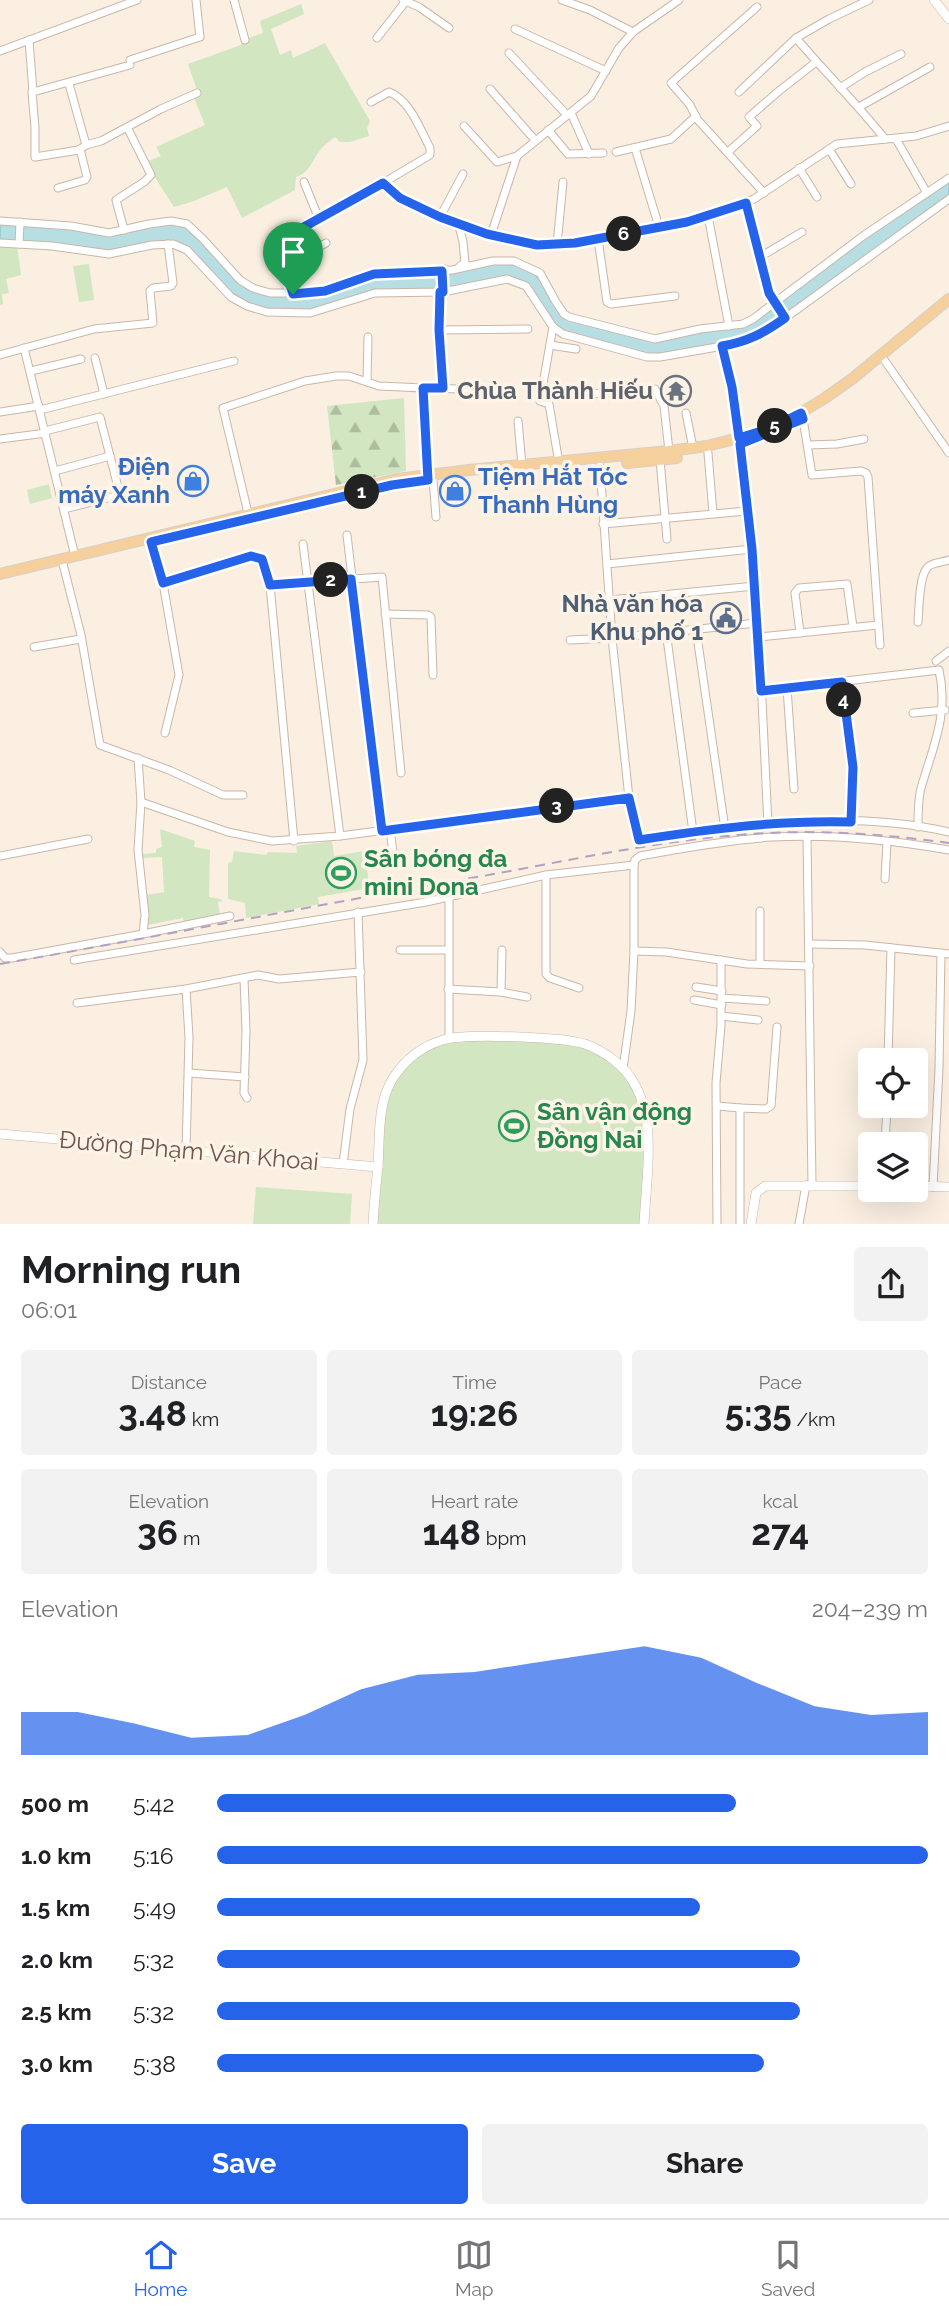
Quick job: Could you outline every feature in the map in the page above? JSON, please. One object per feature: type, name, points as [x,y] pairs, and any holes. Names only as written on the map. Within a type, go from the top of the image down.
[{"type":"main road","points":[[802,416],[852,379],[949,299]]},
{"type":"main road","points":[[0,580],[171,535],[430,476],[600,466],[708,453],[802,416],[835,399],[949,307]]},
{"type":"main road","points":[[76,558],[151,542],[248,513],[368,484],[670,452],[740,441]]},
{"type":"main road","points":[[0,574],[46,566]]},
{"type":"street","points":[[110,0],[112,9]]},
{"type":"street","points":[[0,51],[137,0]]},
{"type":"street","points":[[32,92],[69,84],[200,37],[196,0]]},
{"type":"street","points":[[234,0],[234,10],[245,40]]},
{"type":"street","points":[[562,0],[590,10],[633,32]]},
{"type":"street","points":[[739,92],[796,38],[869,0]]},
{"type":"street","points":[[934,0],[949,19]]},
{"type":"street","points":[[377,37],[404,1],[419,7],[449,28]]},
{"type":"street","points":[[464,126],[497,162],[517,156],[592,96],[619,48],[633,32],[676,1]]},
{"type":"street","points":[[757,7],[671,83],[690,104],[696,116],[764,193]]},
{"type":"street","points":[[514,29],[606,71]]},
{"type":"street","points":[[796,38],[885,139]]},
{"type":"street","points":[[29,40],[36,128],[34,156],[101,141],[161,108],[197,93]]},
{"type":"street","points":[[509,53],[569,114],[589,153]]},
{"type":"street","points":[[840,89],[865,72],[901,54]]},
{"type":"street","points":[[728,152],[757,126],[750,117],[816,62]]},
{"type":"street","points":[[859,107],[930,67]]},
{"type":"street","points":[[58,188],[87,177],[69,84]]},
{"type":"street","points":[[490,89],[535,140]]},
{"type":"street","points":[[293,294],[279,243],[430,155],[430,148],[409,109],[391,92],[371,102]]},
{"type":"street","points":[[616,152],[671,139],[696,116]]},
{"type":"street","points":[[383,183],[400,198],[440,217],[491,234],[537,245],[557,245],[659,228],[708,216],[746,203],[842,143],[923,135],[949,126]]},
{"type":"street","points":[[124,230],[116,200],[151,175],[128,128]]},
{"type":"street","points":[[548,130],[568,154],[603,152]]},
{"type":"street","points":[[896,139],[927,193]]},
{"type":"street","points":[[635,148],[659,228]]},
{"type":"street","points":[[829,149],[851,184]]},
{"type":"street","points":[[491,234],[517,156]]},
{"type":"street","points":[[799,168],[817,197]]},
{"type":"street","points":[[440,217],[463,174]]},
{"type":"street","points":[[0,221],[71,226],[109,233],[171,221],[187,224],[240,279],[253,288],[270,293],[325,291],[374,274],[442,271],[493,261],[514,261],[540,273],[564,314],[569,317],[645,338],[666,338],[700,329],[729,327],[753,318],[863,236],[949,178]]},
{"type":"street","points":[[304,182],[319,219]]},
{"type":"street","points":[[557,245],[563,182]]},
{"type":"street","points":[[0,243],[109,254],[152,244],[173,244],[187,250],[231,297],[247,306],[267,312],[310,313],[375,293],[441,292],[494,280],[518,281],[526,286],[553,327],[563,334],[647,357],[670,356],[759,337],[949,199]]},
{"type":"street","points":[[746,203],[773,302],[785,318]]},
{"type":"street","points":[[708,216],[729,327]]},
{"type":"street","points":[[19,244],[20,222]]},
{"type":"street","points":[[442,271],[466,263],[458,222]]},
{"type":"street","points":[[760,257],[802,232]]},
{"type":"street","points":[[598,239],[607,302],[611,304],[675,296]]},
{"type":"street","points":[[285,265],[326,243]]},
{"type":"street","points":[[0,355],[94,329],[153,323],[150,291],[153,288],[171,286],[173,283],[168,244]]},
{"type":"street","points":[[442,271],[439,330],[443,388]]},
{"type":"street","points":[[553,327],[540,401],[549,404],[559,463]]},
{"type":"street","points":[[439,330],[528,329]]},
{"type":"street","points":[[367,382],[368,337]]},
{"type":"street","points":[[550,345],[576,349]]},
{"type":"street","points":[[722,346],[732,387],[740,441],[752,549],[768,825]]},
{"type":"street","points":[[24,348],[76,558]]},
{"type":"street","points":[[95,358],[104,394]]},
{"type":"street","points":[[31,371],[81,359]]},
{"type":"street","points":[[0,412],[40,408],[234,361]]},
{"type":"street","points":[[884,361],[949,453]]},
{"type":"street","points":[[248,513],[224,407],[305,381],[327,377],[349,376],[384,386],[498,390]]},
{"type":"street","points":[[423,388],[436,516]]},
{"type":"street","points":[[592,394],[655,389],[664,406],[670,452]]},
{"type":"street","points":[[686,414],[693,448]]},
{"type":"street","points":[[802,416],[812,475],[861,471],[867,474],[880,645]]},
{"type":"street","points":[[0,439],[45,432],[100,417],[120,495],[64,509]]},
{"type":"street","points":[[518,421],[522,466]]},
{"type":"street","points":[[808,445],[864,439]]},
{"type":"street","points":[[708,453],[713,513]]},
{"type":"street","points":[[55,471],[110,456]]},
{"type":"street","points":[[660,460],[667,539]]},
{"type":"street","points":[[600,466],[612,638],[629,798],[639,840],[768,825],[851,822],[949,832]]},
{"type":"street","points":[[603,524],[747,511]]},
{"type":"street","points":[[347,535],[386,830],[393,852]]},
{"type":"street","points":[[151,542],[163,583],[179,676],[165,733]]},
{"type":"street","points":[[303,544],[340,836]]},
{"type":"street","points":[[607,564],[752,549]]},
{"type":"street","points":[[163,583],[251,556],[262,559],[270,585],[294,841]]},
{"type":"street","points":[[918,622],[926,570],[949,560]]},
{"type":"street","points":[[62,562],[81,639],[98,742],[103,747],[138,758],[223,795],[243,795]]},
{"type":"street","points":[[270,585],[382,578],[401,773]]},
{"type":"street","points":[[800,633],[795,593],[799,588],[847,584],[853,627]]},
{"type":"street","points":[[609,600],[755,586]]},
{"type":"street","points":[[385,614],[430,617],[433,675]]},
{"type":"street","points":[[570,640],[757,622]]},
{"type":"street","points":[[759,637],[878,625]]},
{"type":"street","points":[[696,629],[725,829]]},
{"type":"street","points":[[666,631],[693,832]]},
{"type":"street","points":[[34,647],[81,639]]},
{"type":"street","points":[[936,661],[949,650]]},
{"type":"street","points":[[761,691],[939,670],[946,683],[946,714],[920,792],[918,827]]},
{"type":"street","points":[[842,682],[853,767],[851,822]]},
{"type":"street","points":[[787,688],[794,789]]},
{"type":"street","points":[[913,713],[946,714]]},
{"type":"street","points":[[138,758],[141,802],[138,850],[145,915],[143,934]]},
{"type":"street","points":[[141,802],[228,832],[272,841],[294,841],[629,798]]},
{"type":"street","points":[[799,1224],[809,1185],[810,944],[807,837]]},
{"type":"street","points":[[623,1069],[631,1011],[634,865],[640,856],[725,842],[807,837],[887,842],[949,850]]},
{"type":"street","points":[[0,856],[88,839]]},
{"type":"street","points":[[885,879],[887,842]]},
{"type":"street","points":[[74,960],[449,897],[546,875],[634,865]]},
{"type":"street","points":[[546,875],[546,974],[550,978],[579,988]]},
{"type":"street","points":[[449,897],[449,1038]]},
{"type":"street","points":[[760,911],[760,964]]},
{"type":"street","points":[[344,1164],[351,1108],[363,1060],[358,912]]},
{"type":"street","points":[[0,952],[5,958],[12,958],[230,916]]},
{"type":"street","points":[[810,944],[945,954],[933,1186]]},
{"type":"street","points":[[888,1048],[891,948]]},
{"type":"street","points":[[400,950],[448,950]]},
{"type":"street","points":[[501,992],[502,950]]},
{"type":"street","points":[[634,951],[666,952],[760,964],[810,966]]},
{"type":"street","points":[[717,1224],[716,1083],[722,998],[721,960]]},
{"type":"street","points":[[77,1003],[186,989],[258,975],[279,979],[361,972]]},
{"type":"street","points":[[244,979],[244,1093],[247,1098]]},
{"type":"street","points":[[695,987],[722,998]]},
{"type":"street","points":[[186,989],[189,1026],[186,1151]]},
{"type":"street","points":[[447,989],[501,992],[527,997]]},
{"type":"street","points":[[694,1000],[722,998],[766,1001]]},
{"type":"street","points":[[721,1016],[758,1020]]},
{"type":"street","points":[[718,1106],[766,1109],[771,1106],[777,1027]]},
{"type":"street","points":[[373,1224],[383,1102],[394,1077],[410,1058],[428,1046],[449,1038],[467,1037],[569,1040],[587,1045],[606,1055],[623,1069],[634,1083],[646,1114],[648,1133],[644,1224]]},
{"type":"street","points":[[189,1073],[245,1077]]},
{"type":"street","points":[[740,1108],[740,1224]]},
{"type":"street","name":"Đường Phạm Văn Khoai","points":[[0,1134],[378,1167]]},
{"type":"street","points":[[751,1224],[755,1197],[762,1187],[858,1186]]},
{"type":"street","points":[[928,1186],[949,1187]]},
{"type":"green space","points":[[301,4],[304,14],[271,29],[280,55],[291,50],[293,58],[325,43],[370,121],[367,128],[369,136],[350,142],[340,142],[335,137],[322,148],[305,172],[296,177],[295,190],[242,218],[227,187],[174,207],[148,161],[161,156],[156,147],[205,125],[194,98],[199,96],[188,64],[241,45],[241,41],[263,33],[260,21]]},
{"type":"green space","points":[[0,245],[17,246],[21,275],[6,279],[9,293],[2,294],[3,304],[0,305]]},
{"type":"green space","points":[[89,264],[94,300],[79,302],[73,266]]},
{"type":"green space","points":[[404,398],[406,471],[336,485],[327,406]]},
{"type":"green space","points":[[49,484],[52,498],[30,504],[27,490]]},
{"type":"green space","points":[[160,829],[195,841],[194,847],[210,850],[209,897],[221,899],[222,901],[218,902],[220,916],[184,923],[183,918],[148,925],[146,895],[164,892],[162,857],[142,858],[142,854],[156,853],[156,849],[162,847]]},
{"type":"green space","points":[[332,841],[334,856],[364,851],[370,888],[318,897],[319,904],[246,918],[245,903],[228,899],[228,863],[232,862],[234,851],[266,855],[268,852],[297,853],[296,846]]},
{"type":"green space","name":"Sân vận động Đồng Nai","points":[[455,1040],[572,1044],[598,1054],[618,1068],[631,1086],[644,1130],[641,1224],[377,1224],[384,1119],[391,1093],[404,1070],[413,1060],[436,1045]]},
{"type":"green space","points":[[256,1187],[352,1194],[350,1224],[253,1224]]},
{"type":"water","points":[[949,181],[949,197],[758,335],[740,341],[660,355],[564,332],[557,327],[532,290],[520,280],[512,278],[496,278],[458,288],[383,291],[320,309],[287,311],[267,309],[234,295],[174,242],[108,252],[0,241],[0,223],[69,228],[108,235],[171,223],[186,226],[239,281],[293,297],[364,278],[493,263],[508,264],[520,266],[537,276],[562,315],[646,340],[744,326],[865,237]]},
{"type":"railway","points":[[0,964],[590,856],[698,839],[815,832],[949,843]]},
{"type":"place","name":"Chùa Thành Hiếu","points":[[676,391]]},
{"type":"place","name":"Điện máy Xanh","points":[[193,481]]},
{"type":"place","name":"Tiệm Hắt Tóc Thanh Hùng","points":[[455,491]]},
{"type":"place","name":"Nhà văn hóa Khu phố 1","points":[[726,618]]},
{"type":"place","name":"Sân bóng đa mini Dona","points":[[341,873]]},
{"type":"place","name":"Sân vận động Đồng Nai","points":[[514,1126]]},
{"type":"route","points":[[383,183],[400,198],[440,217],[487,234],[537,245],[613,237],[687,222],[746,203],[771,299],[785,318],[759,337],[722,346],[732,387],[739,438],[768,429],[801,413],[803,419],[740,444],[752,549],[761,691],[842,682],[853,767],[851,822],[799,822],[639,840],[629,798],[382,831],[351,579],[270,585],[262,559],[251,556],[163,583],[151,542],[405,482],[428,480],[423,388],[443,388],[439,307],[440,292],[443,292],[442,271],[374,274],[325,291],[293,294],[279,243],[383,183]]}]
